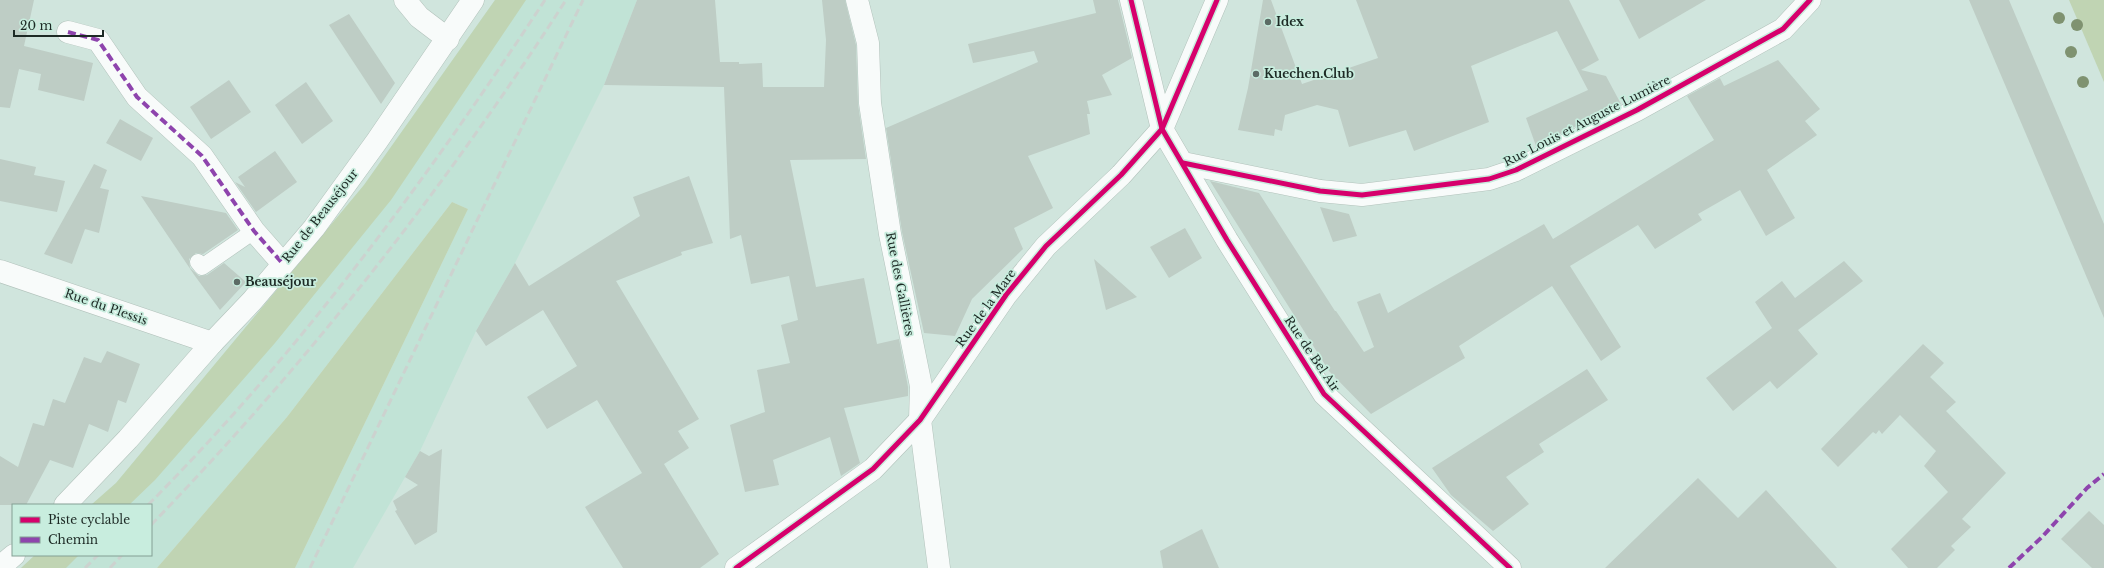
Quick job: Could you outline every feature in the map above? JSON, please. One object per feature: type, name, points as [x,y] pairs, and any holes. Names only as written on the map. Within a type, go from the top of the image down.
[{"type":"street","points":[[405,0],[419,17],[448,40]]},
{"type":"street","name":"Rue de Beauséjour","points":[[66,504],[128,439],[284,264],[336,197],[448,40],[474,0]]},
{"type":"street","name":"Rue des Gallières","points":[[857,0],[868,43],[870,103],[890,234],[921,386],[920,420],[939,568]]},
{"type":"street","name":"Rue de Bel Air","points":[[1131,0],[1162,129],[1227,240],[1324,394],[1510,568]]},
{"type":"street","name":"Rue de la Mare","points":[[736,568],[873,469],[920,420],[1006,295],[1046,246],[1121,175],[1162,129],[1217,0]]},
{"type":"street","name":"Rue Louis et Auguste Lumière","points":[[1183,163],[1320,191],[1362,195],[1489,179],[1516,170],[1644,106],[1783,29],[1810,0]]},
{"type":"street","points":[[68,32],[98,40],[137,97],[202,156],[254,231],[284,264]]},
{"type":"street","name":"Rue du Plessis","points":[[0,271],[212,343]]},
{"type":"street","points":[[0,567],[13,556]]},
{"type":"lane","points":[[198,262],[202,266],[254,231]]},
{"type":"shaded area","points":[[495,0],[637,0],[604,85],[515,263],[476,331],[420,451],[353,568],[295,568],[468,209],[452,202],[287,417],[157,568],[21,568],[34,556],[152,556],[152,504],[92,504],[116,483],[364,185]]},
{"type":"shaded area","points":[[495,0],[526,0],[391,200],[275,343],[155,480],[130,504],[92,504],[116,483],[364,185]]},
{"type":"shaded area","points":[[2069,0],[2104,0],[2104,82]]},
{"type":"shaded area","points":[[452,202],[468,209],[295,568],[157,568],[287,417]]},
{"type":"shaded area","points":[[34,556],[78,556],[66,568],[21,568]]},
{"type":"building","points":[[0,0],[34,0],[24,46],[93,63],[84,101],[38,90],[41,74],[19,69],[10,108],[0,107]]},
{"type":"building","points":[[637,0],[715,0],[720,62],[739,62],[739,64],[762,63],[763,87],[824,87],[826,40],[822,0],[845,0],[856,45],[858,104],[866,159],[790,160],[816,287],[864,278],[877,344],[899,339],[908,387],[908,396],[844,408],[860,463],[841,476],[830,437],[773,460],[779,485],[745,492],[730,425],[765,412],[757,370],[790,363],[781,325],[798,320],[789,276],[751,284],[741,235],[730,239],[724,87],[604,85]]},
{"type":"building","points":[[1093,0],[1118,0],[1132,58],[1102,75],[1112,95],[1087,101],[1090,114],[1087,114],[1090,134],[1028,156],[1053,208],[1014,228],[1023,249],[972,299],[955,336],[924,333],[902,232],[886,128],[1038,62],[1034,51],[973,63],[968,44],[1096,13]]},
{"type":"building","points":[[1263,0],[1271,0],[1302,84],[1378,58],[1356,0],[1569,0],[1599,60],[1581,70],[1606,76],[1621,104],[1536,146],[1526,118],[1588,90],[1557,31],[1471,66],[1489,122],[1414,151],[1406,130],[1349,147],[1338,110],[1317,105],[1285,115],[1282,131],[1275,129],[1274,136],[1238,130],[1248,88]]},
{"type":"building","points":[[1619,0],[1706,0],[1639,39]]},
{"type":"building","points":[[1969,0],[2009,0],[2104,224],[2104,318]]},
{"type":"building","points":[[349,14],[395,83],[381,104],[329,25]]},
{"type":"building","points":[[1778,60],[1820,109],[1805,121],[1817,135],[1767,170],[1795,218],[1766,236],[1740,190],[1698,214],[1702,220],[1655,249],[1638,225],[1570,266],[1621,347],[1601,361],[1552,286],[1459,346],[1465,358],[1371,414],[1329,371],[1210,181],[1259,193],[1335,311],[1364,352],[1374,347],[1357,302],[1380,293],[1388,313],[1544,224],[1553,239],[1714,140],[1687,96],[1720,78],[1724,86]]},
{"type":"building","points":[[229,80],[251,112],[211,139],[190,107]]},
{"type":"building","points":[[306,82],[333,121],[302,144],[275,105]]},
{"type":"building","points":[[120,119],[153,138],[141,161],[106,143]]},
{"type":"building","points":[[275,151],[297,182],[256,212],[235,182],[245,187],[238,177]]},
{"type":"building","points":[[0,159],[36,167],[34,175],[65,181],[57,212],[0,201]]},
{"type":"building","points":[[94,164],[107,170],[100,188],[109,190],[99,233],[85,229],[72,264],[44,254]]},
{"type":"building","points":[[689,176],[713,243],[681,252],[682,255],[616,281],[699,419],[678,431],[689,448],[664,464],[719,554],[700,568],[623,568],[585,507],[642,473],[597,400],[547,429],[527,397],[577,366],[543,310],[486,346],[476,331],[515,263],[529,286],[640,216],[633,197]]},
{"type":"building","points":[[141,196],[226,213],[238,230],[203,254],[196,253],[189,259],[190,268],[199,276],[207,275],[224,263],[246,282],[220,310],[195,276]]},
{"type":"building","points":[[1320,207],[1349,214],[1357,236],[1333,242]]},
{"type":"building","points":[[1185,228],[1202,258],[1169,278],[1150,247]]},
{"type":"building","points":[[1094,259],[1137,297],[1106,310]]},
{"type":"building","points":[[1844,261],[1863,281],[1798,330],[1818,354],[1777,389],[1770,381],[1733,411],[1706,378],[1772,328],[1755,302],[1782,281],[1795,298]]},
{"type":"building","points":[[1923,344],[1944,363],[1930,377],[1956,402],[1946,411],[2006,473],[1962,519],[1971,527],[1951,546],[1955,550],[1937,568],[1908,568],[1891,549],[1948,492],[1924,466],[1936,451],[1900,415],[1882,434],[1879,430],[1876,434],[1873,432],[1838,467],[1821,449]]},
{"type":"building","points":[[107,351],[140,364],[126,403],[118,400],[108,432],[89,424],[73,468],[50,460],[27,504],[0,505],[0,456],[18,467],[33,423],[44,426],[53,399],[65,403],[84,357],[101,363]]},
{"type":"building","points":[[1587,369],[1608,400],[1539,444],[1544,452],[1506,477],[1529,504],[1493,531],[1451,495],[1432,468]]},
{"type":"building","points":[[442,449],[437,532],[415,545],[395,511],[397,510],[393,501],[418,485],[405,477],[420,451],[429,456]]},
{"type":"building","points":[[1698,478],[1738,518],[1766,490],[1837,568],[1605,568]]},
{"type":"building","points":[[2089,511],[2104,525],[2104,568],[2092,568],[2061,539]]},
{"type":"building","points":[[1202,529],[1219,568],[1163,568],[1160,551]]},
{"type":"railway","points":[[149,504],[204,447],[257,387],[309,326],[359,263],[454,133],[545,0]]},
{"type":"railway","points":[[152,524],[264,402],[319,338],[371,273],[472,139],[566,0]]},
{"type":"railway","points":[[310,568],[583,0]]},
{"type":"railway","points":[[85,568],[97,556]]},
{"type":"railway","points":[[110,568],[121,556]]},
{"type":"marked path","points":[[68,32],[98,40],[137,97],[202,156],[254,231],[283,264]]},
{"type":"marked path","points":[[2009,568],[2042,537],[2087,488],[2104,474]]},
{"type":"cycle path","points":[[1131,0],[1162,129],[1227,240],[1324,394],[1510,568]]},
{"type":"cycle path","points":[[736,568],[873,469],[920,420],[1006,295],[1046,246],[1121,175],[1162,129],[1217,0]]},
{"type":"cycle path","points":[[1183,163],[1320,191],[1362,195],[1489,179],[1516,170],[1637,110],[1783,29],[1810,0]]},
{"type":"place","name":"Idex","points":[[1268,22]]},
{"type":"place","name":"Kuechen.Club","points":[[1256,74]]},
{"type":"place","name":"Beauséjour","points":[[237,282]]}]
